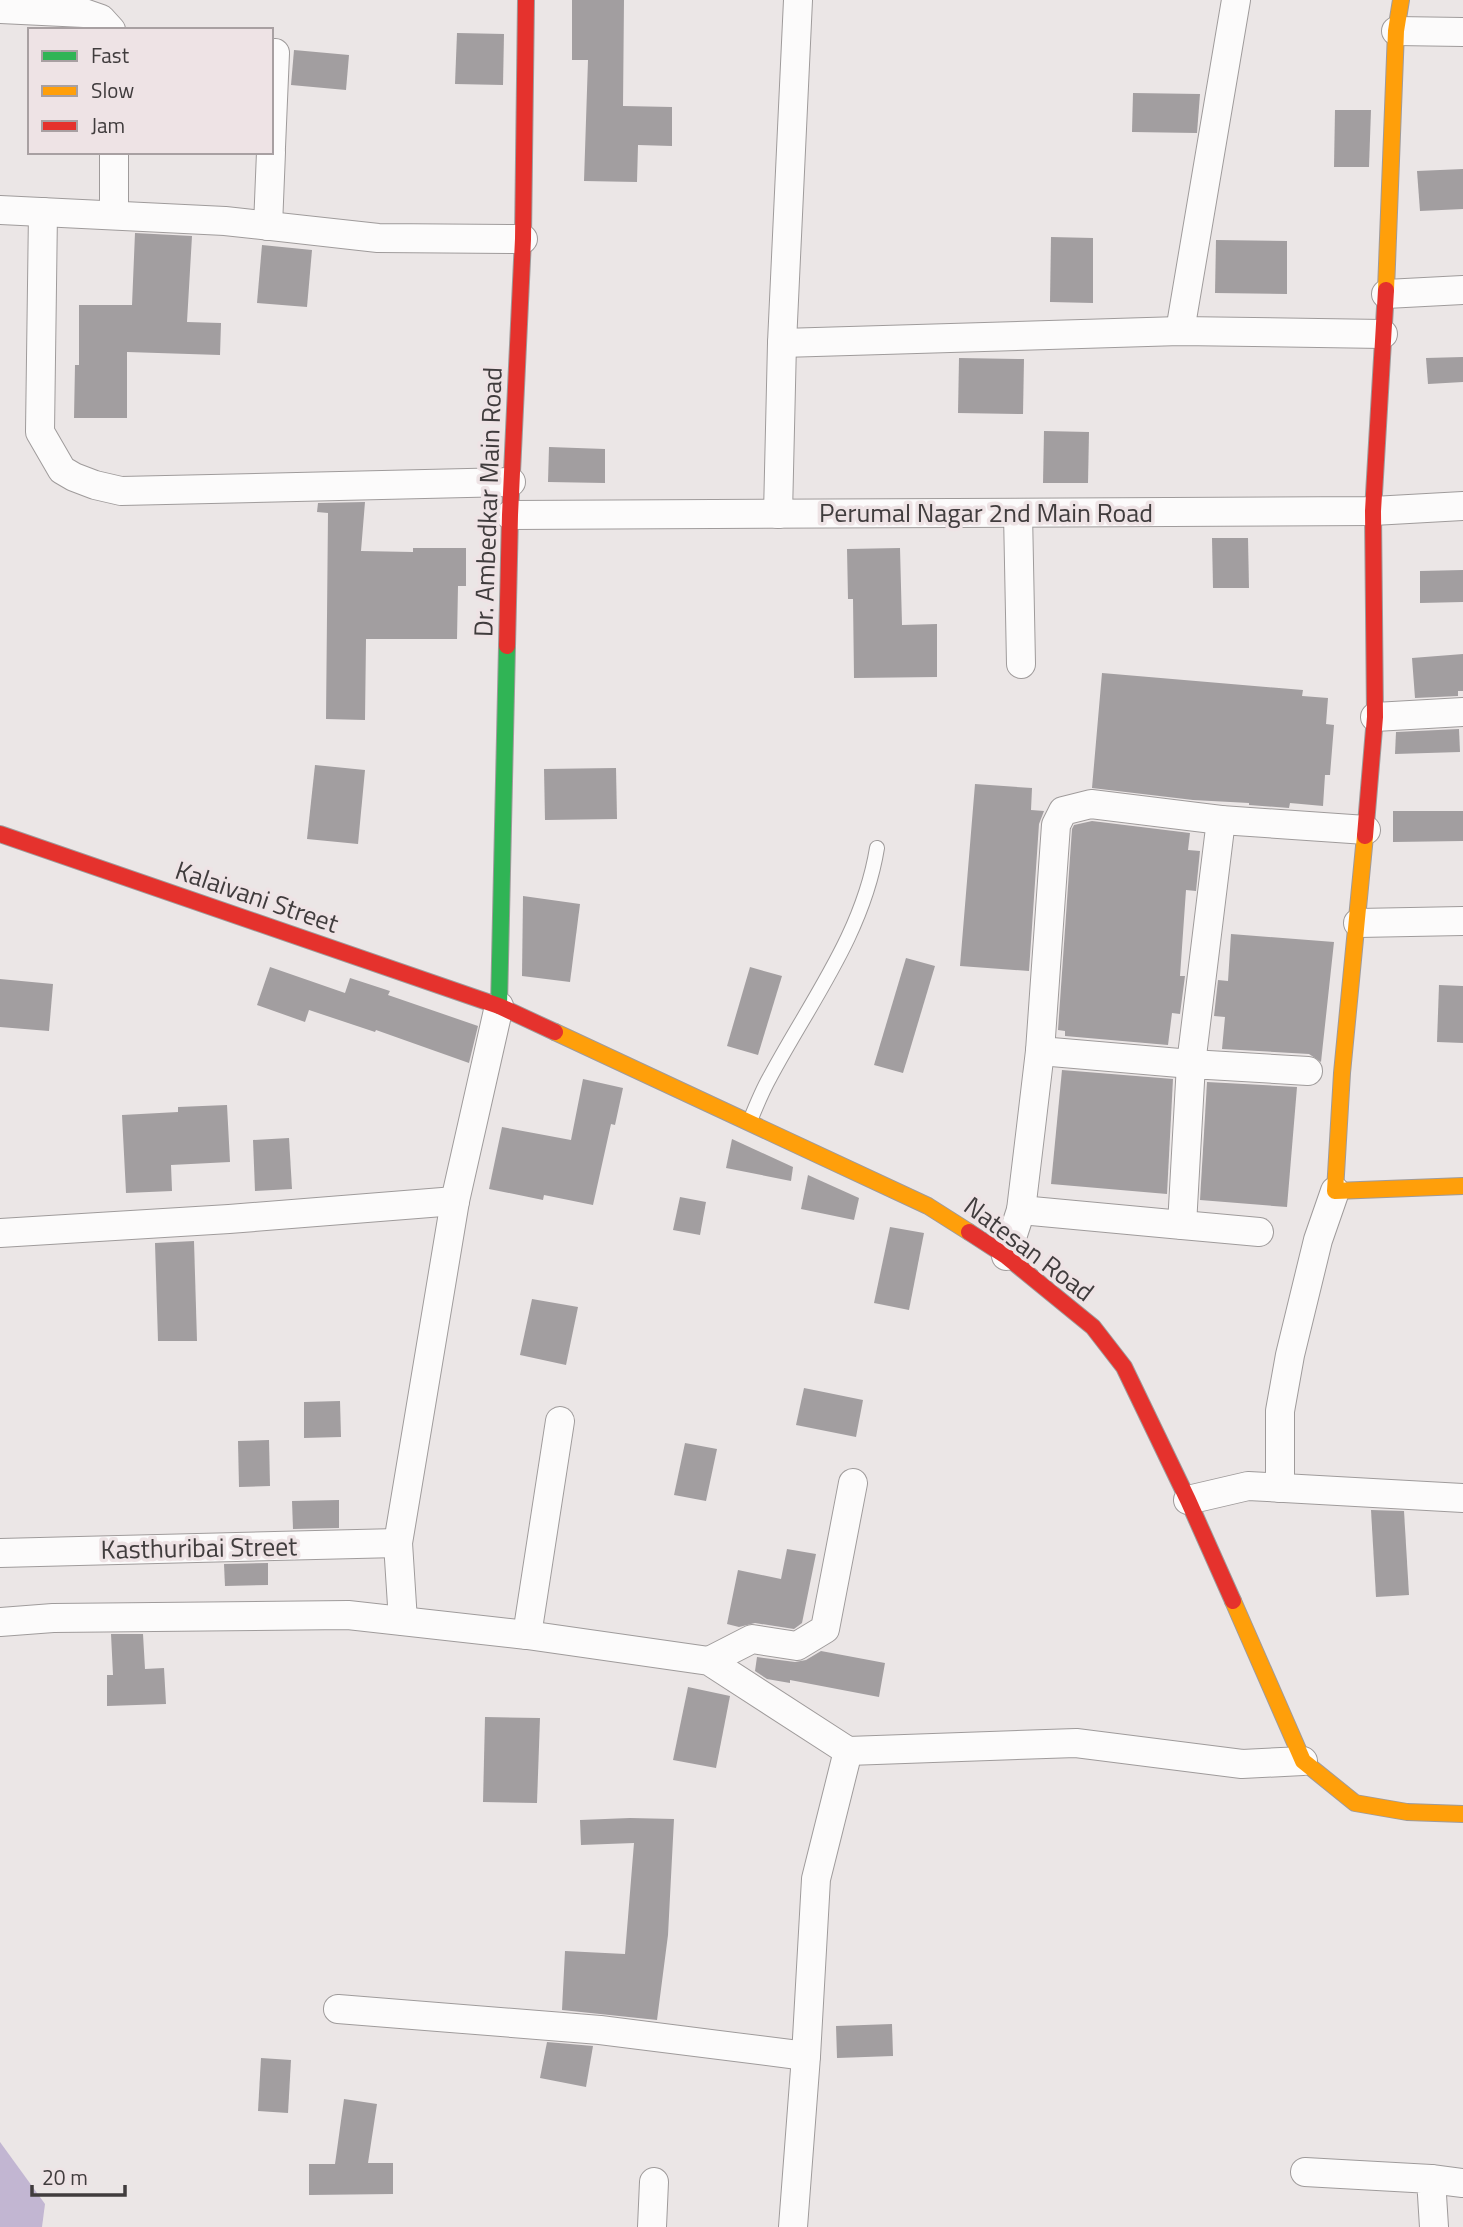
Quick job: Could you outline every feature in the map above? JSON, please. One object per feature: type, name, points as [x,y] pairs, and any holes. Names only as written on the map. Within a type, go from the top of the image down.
[{"type":"street","name":"Dr. Ambedkar Main Road","points":[[499,1006],[511,482],[523,239],[526,0]]},
{"type":"street","points":[[778,514],[782,343],[798,0]]},
{"type":"street","points":[[1180,331],[1236,0]]},
{"type":"street","points":[[1280,1488],[1280,1411],[1286,1378],[1318,1240],[1335,1191],[1342,1073],[1366,830],[1375,717],[1373,511],[1386,294],[1396,31],[1401,0]]},
{"type":"street","points":[[0,9],[84,13],[101,19],[109,28]]},
{"type":"street","points":[[1396,31],[1463,32]]},
{"type":"street","points":[[273,100],[275,53]]},
{"type":"street","points":[[114,154],[114,214]]},
{"type":"street","points":[[268,226],[271,154]]},
{"type":"street","points":[[0,210],[114,214],[378,238],[523,239]]},
{"type":"street","points":[[43,212],[40,432],[62,470],[74,477],[121,491],[511,482]]},
{"type":"street","points":[[1386,294],[1463,290]]},
{"type":"street","points":[[782,343],[1180,331],[1383,334]]},
{"type":"street","name":"Perumal Nagar 2nd Main Road","points":[[510,515],[1373,511],[1463,506]]},
{"type":"street","points":[[1018,513],[1021,664]]},
{"type":"street","points":[[1375,717],[1463,712]]},
{"type":"street","points":[[1006,1256],[1021,1210],[1040,1051],[1056,825],[1063,811],[1091,804],[1221,820],[1366,830]]},
{"type":"street","points":[[1182,1224],[1191,1065],[1221,820]]},
{"type":"street","name":"Kalaivani Street","points":[[0,834],[499,1006]]},
{"type":"street","points":[[1358,923],[1463,921]]},
{"type":"street","points":[[403,1621],[398,1543],[455,1200],[499,1006]]},
{"type":"street","name":"Natesan Road","points":[[499,1006],[928,1206],[1006,1256],[1093,1327],[1124,1367],[1188,1500],[1303,1761]]},
{"type":"street","points":[[1040,1051],[1191,1065],[1308,1071]]},
{"type":"street","points":[[1335,1191],[1463,1186]]},
{"type":"street","points":[[0,1233],[229,1219],[455,1200]]},
{"type":"street","points":[[1021,1210],[1259,1233]]},
{"type":"street","points":[[527,1635],[560,1421]]},
{"type":"street","points":[[709,1661],[752,1639],[797,1646],[825,1629],[853,1483]]},
{"type":"street","points":[[1188,1500],[1248,1486],[1463,1498]]},
{"type":"street","name":"Kasthuribai Street","points":[[0,1553],[398,1543]]},
{"type":"street","points":[[0,1622],[53,1618],[348,1615],[527,1635],[709,1661],[848,1751],[1076,1743],[1242,1764],[1303,1761],[1355,1803],[1407,1812],[1463,1814]]},
{"type":"street","points":[[793,2227],[816,1879],[848,1751]]},
{"type":"street","points":[[338,2009],[600,2030],[806,2056]]},
{"type":"street","points":[[1305,2172],[1463,2183]]},
{"type":"street","points":[[1432,2179],[1434,2227]]},
{"type":"street","points":[[652,2227],[654,2182]]},
{"type":"lane","points":[[749,1122],[769,1077],[819,993],[861,912],[872,878],[877,848]]},
{"type":"shaded area","points":[[0,2142],[45,2204],[42,2227],[0,2227]]},
{"type":"building","points":[[572,0],[624,0],[623,106],[672,107],[672,146],[638,145],[637,182],[584,181],[588,60],[572,60]]},
{"type":"building","points":[[457,33],[504,34],[503,85],[455,84]]},
{"type":"building","points":[[294,50],[349,55],[346,90],[291,85]]},
{"type":"building","points":[[1133,93],[1200,94],[1197,133],[1132,132]]},
{"type":"building","points":[[1335,110],[1371,110],[1369,167],[1334,167]]},
{"type":"building","points":[[1463,169],[1463,209],[1420,211],[1417,171]]},
{"type":"building","points":[[135,233],[192,236],[187,322],[221,323],[220,355],[127,352],[127,418],[74,418],[75,365],[79,365],[79,305],[132,305]]},
{"type":"building","points":[[1051,237],[1093,238],[1093,303],[1050,302]]},
{"type":"building","points":[[1216,240],[1287,241],[1287,294],[1215,293]]},
{"type":"building","points":[[262,245],[312,250],[307,307],[257,303]]},
{"type":"building","points":[[1463,357],[1463,382],[1428,384],[1426,358]]},
{"type":"building","points":[[959,358],[1024,359],[1023,414],[958,413]]},
{"type":"building","points":[[1044,431],[1089,432],[1088,483],[1043,483]]},
{"type":"building","points":[[549,447],[605,449],[605,483],[548,482]]},
{"type":"building","points":[[365,502],[361,551],[413,552],[413,548],[466,548],[466,586],[458,586],[457,639],[366,639],[365,720],[326,719],[328,513],[317,512],[318,503]]},
{"type":"building","points":[[1212,538],[1248,538],[1249,588],[1213,588]]},
{"type":"building","points":[[900,548],[902,625],[937,624],[937,677],[854,678],[853,599],[848,599],[847,549]]},
{"type":"building","points":[[1463,570],[1463,602],[1420,603],[1420,571]]},
{"type":"building","points":[[1463,654],[1463,691],[1458,691],[1458,696],[1415,698],[1412,658]]},
{"type":"building","points":[[1102,673],[1303,690],[1302,696],[1328,698],[1326,724],[1334,725],[1330,775],[1325,775],[1323,806],[1290,803],[1289,808],[1249,805],[1092,788]]},
{"type":"building","points":[[1459,729],[1460,752],[1395,754],[1396,732]]},
{"type":"building","points":[[315,765],[365,770],[358,844],[307,839]]},
{"type":"building","points":[[616,768],[617,819],[545,820],[544,769]]},
{"type":"building","points":[[975,784],[1032,788],[1031,810],[1044,811],[1039,824],[1029,971],[960,966]]},
{"type":"building","points":[[1393,811],[1463,811],[1463,841],[1393,842]]},
{"type":"building","points":[[1092,821],[1190,833],[1188,850],[1200,851],[1196,891],[1186,890],[1180,976],[1185,976],[1180,1014],[1172,1013],[1168,1045],[1065,1036],[1065,1031],[1058,1030],[1072,829],[1074,825]]},
{"type":"building","points":[[523,896],[580,904],[570,982],[522,976]]},
{"type":"building","points":[[1231,934],[1334,942],[1321,1062],[1309,1054],[1222,1049],[1225,1017],[1214,1016],[1218,980],[1228,981]]},
{"type":"building","points":[[906,958],[935,966],[903,1073],[874,1065]]},
{"type":"building","points":[[270,967],[345,993],[350,978],[390,991],[388,995],[478,1026],[469,1063],[309,1010],[305,1022],[257,1005]]},
{"type":"building","points":[[750,967],[782,976],[758,1055],[727,1046]]},
{"type":"building","points":[[0,979],[53,984],[49,1031],[0,1027]]},
{"type":"building","points":[[1439,985],[1463,986],[1463,1043],[1437,1042]]},
{"type":"building","points":[[1062,1070],[1173,1079],[1167,1194],[1051,1184]]},
{"type":"building","points":[[583,1079],[623,1088],[615,1125],[611,1124],[593,1205],[544,1195],[543,1200],[489,1189],[502,1127],[571,1140]]},
{"type":"building","points":[[1207,1082],[1297,1087],[1287,1207],[1200,1200]]},
{"type":"building","points":[[227,1105],[230,1162],[171,1165],[172,1191],[126,1193],[122,1115],[178,1112],[178,1107]]},
{"type":"building","points":[[289,1138],[292,1189],[255,1191],[253,1140]]},
{"type":"building","points":[[732,1139],[793,1167],[791,1181],[726,1168]]},
{"type":"building","points":[[808,1175],[859,1198],[854,1220],[801,1209]]},
{"type":"building","points":[[680,1197],[706,1202],[700,1235],[673,1230]]},
{"type":"building","points":[[890,1227],[924,1233],[909,1310],[874,1303]]},
{"type":"building","points":[[194,1241],[197,1341],[158,1341],[155,1243]]},
{"type":"building","points":[[532,1299],[578,1307],[566,1365],[520,1355]]},
{"type":"building","points":[[804,1388],[863,1400],[856,1437],[796,1425]]},
{"type":"building","points":[[340,1401],[341,1437],[304,1438],[304,1402]]},
{"type":"building","points":[[269,1440],[270,1486],[239,1487],[238,1441]]},
{"type":"building","points":[[685,1443],[717,1449],[706,1501],[674,1495]]},
{"type":"building","points":[[339,1500],[339,1528],[293,1529],[292,1501]]},
{"type":"building","points":[[1371,1510],[1404,1511],[1409,1595],[1376,1597]]},
{"type":"building","points":[[787,1549],[816,1554],[802,1623],[794,1629],[755,1623],[739,1627],[727,1624],[738,1570],[781,1579]]},
{"type":"building","points":[[268,1563],[268,1585],[225,1586],[224,1564]]},
{"type":"building","points":[[111,1634],[143,1634],[145,1669],[164,1668],[166,1704],[107,1706],[107,1675],[113,1675]]},
{"type":"building","points":[[821,1651],[885,1663],[879,1697],[790,1680],[790,1683],[767,1679],[755,1671],[757,1657],[795,1662],[806,1660]]},
{"type":"building","points":[[688,1687],[730,1696],[716,1768],[673,1760]]},
{"type":"building","points":[[485,1717],[540,1718],[537,1803],[483,1802]]},
{"type":"building","points":[[674,1819],[668,1935],[657,2020],[562,2010],[565,1951],[625,1954],[634,1843],[581,1845],[580,1820]]},
{"type":"building","points":[[892,2024],[893,2056],[837,2058],[836,2026]]},
{"type":"building","points":[[547,2042],[593,2046],[586,2087],[540,2078]]},
{"type":"building","points":[[261,2058],[291,2060],[288,2113],[258,2111]]},
{"type":"building","points":[[344,2099],[377,2104],[368,2163],[393,2163],[393,2194],[309,2195],[309,2164],[335,2164]]},
{"type":"traffic: fast","points":[[499,1006],[507,646]]},
{"type":"traffic: slow","points":[[1386,290],[1396,31],[1401,0]]},
{"type":"traffic: slow","points":[[1365,836],[1342,1073],[1335,1191],[1463,1186]]},
{"type":"traffic: slow","points":[[555,1032],[928,1206],[969,1232]]},
{"type":"traffic: slow","points":[[1233,1601],[1303,1761],[1355,1803],[1407,1812],[1463,1814]]},
{"type":"traffic: jam","points":[[507,646],[510,515],[523,239],[526,0]]},
{"type":"traffic: jam","points":[[1365,836],[1375,717],[1373,511],[1386,290]]},
{"type":"traffic: jam","points":[[0,834],[499,1006],[555,1032]]},
{"type":"traffic: jam","points":[[969,1232],[1006,1256],[1093,1327],[1124,1367],[1233,1601]]}]
